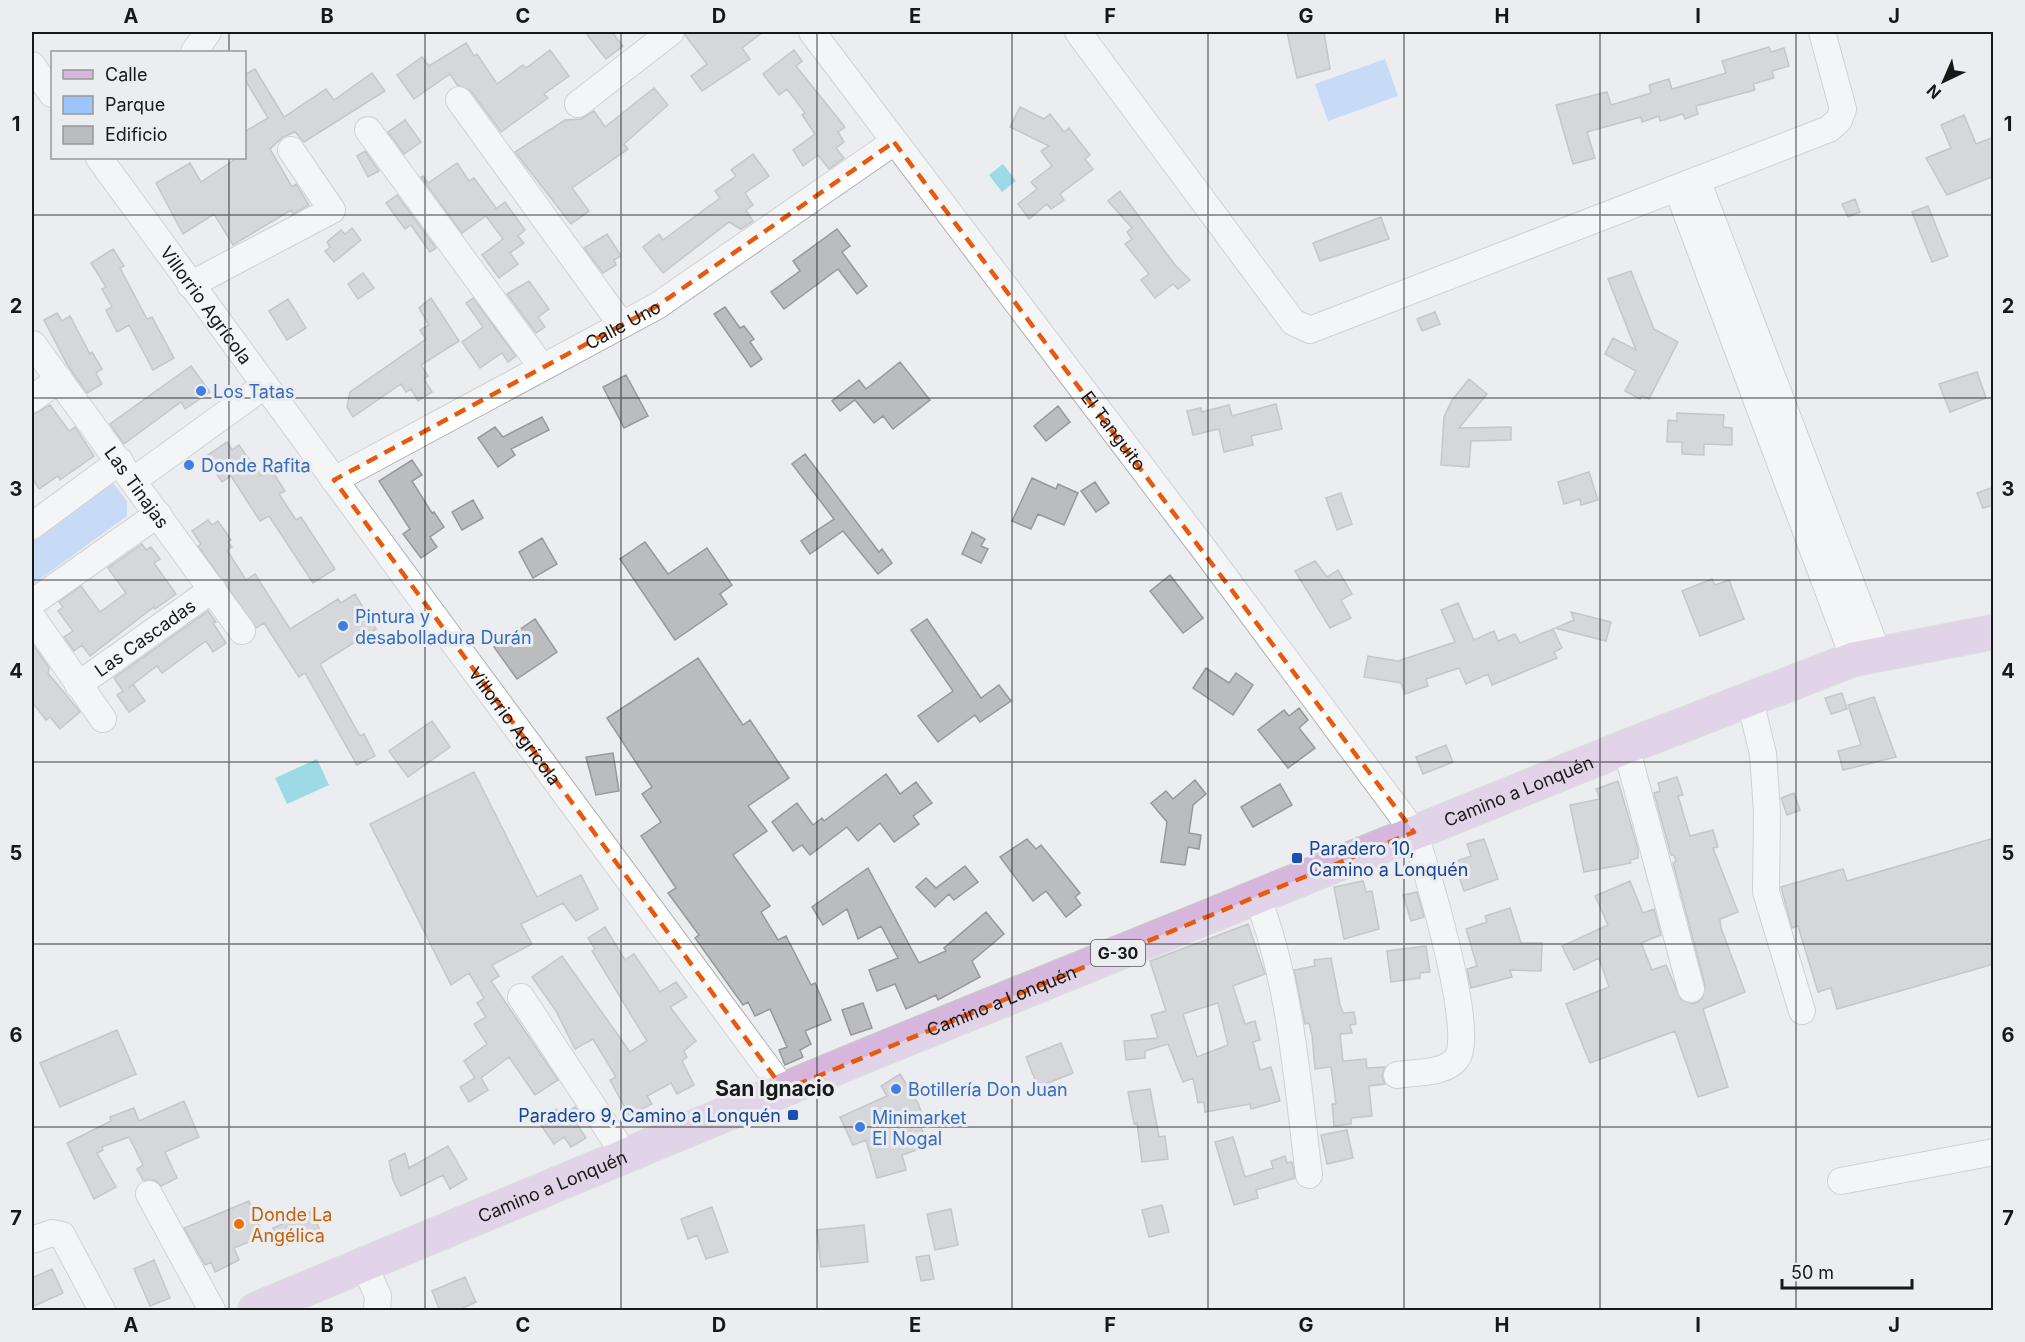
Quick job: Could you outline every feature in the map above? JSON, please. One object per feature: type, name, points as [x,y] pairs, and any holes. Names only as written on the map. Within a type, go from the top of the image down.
[{"type":"main road","name":"Camino a Lonquén","points":[[255,1311],[784,1090],[1626,747],[1866,657],[1994,632]]},
{"type":"street","points":[[195,51],[208,32]]},
{"type":"street","points":[[578,105],[671,32]]},
{"type":"street","name":"El Tanguito","points":[[812,32],[1209,556],[1414,832],[1430,878],[1450,964],[1463,1045],[1458,1058],[1447,1068],[1397,1075]]},
{"type":"street","points":[[1078,32],[1293,322],[1303,329],[1316,329],[1824,132],[1839,120],[1842,103],[1822,32]]},
{"type":"street","points":[[32,65],[51,93]]},
{"type":"street","points":[[32,103],[51,94]]},
{"type":"street","points":[[459,100],[621,324]]},
{"type":"street","points":[[368,130],[542,367]]},
{"type":"street","name":"Calle Uno","points":[[334,480],[682,289],[894,142]]},
{"type":"street","points":[[190,285],[332,210],[291,150]]},
{"type":"street","name":"Villorrio Agrícola","points":[[100,159],[264,386],[784,1090]]},
{"type":"street","points":[[1687,184],[1866,657]]},
{"type":"street","name":"Las Tinajas","points":[[33,344],[127,470],[242,631]]},
{"type":"street","points":[[32,399],[59,379]]},
{"type":"street","points":[[32,526],[264,386]]},
{"type":"street","points":[[32,603],[158,514]]},
{"type":"street","name":"Las Cascadas","points":[[78,685],[213,589]]},
{"type":"street","points":[[32,617],[103,719]]},
{"type":"street","points":[[1749,700],[1763,754],[1767,811],[1766,892],[1802,1011]]},
{"type":"street","points":[[1626,747],[1691,989]]},
{"type":"street","points":[[1257,896],[1276,956],[1290,1032],[1309,1175]]},
{"type":"street","points":[[521,997],[615,1140],[621,1158]]},
{"type":"street","points":[[1841,1181],[1994,1152]]},
{"type":"street","points":[[149,1194],[212,1311]]},
{"type":"street","points":[[32,1240],[52,1233],[62,1235],[102,1311]]},
{"type":"street","points":[[364,1264],[378,1296],[377,1311]]},
{"type":"highlighted area","points":[[894,142],[1414,832],[784,1090],[334,480],[657,306]]},
{"type":"green space","points":[[1385,59],[1398,96],[1328,121],[1315,84]]},
{"type":"green space","points":[[101,482],[113,483],[127,501],[127,516],[32,585],[32,533]]},
{"type":"shaded area","points":[[1003,164],[1016,181],[1002,192],[989,175]]},
{"type":"shaded area","points":[[317,759],[329,785],[287,804],[275,778]]},
{"type":"building","points":[[585,32],[612,32],[623,46],[606,59]]},
{"type":"building","points":[[686,32],[763,32],[742,48],[750,59],[702,91],[691,76],[707,64],[685,35]]},
{"type":"building","points":[[1287,32],[1324,32],[1330,69],[1297,78]]},
{"type":"building","points":[[466,43],[474,56],[477,54],[497,84],[523,65],[526,68],[550,50],[569,76],[544,94],[548,98],[501,132],[471,91],[457,85],[450,74],[414,99],[397,75],[422,57],[429,66]]},
{"type":"building","points":[[1769,47],[1771,52],[1784,48],[1789,66],[1772,71],[1774,78],[1753,84],[1755,90],[1696,106],[1698,114],[1685,119],[1683,114],[1660,121],[1659,116],[1642,122],[1641,117],[1587,132],[1595,158],[1573,164],[1556,105],[1607,92],[1611,105],[1651,93],[1649,85],[1669,79],[1672,89],[1726,73],[1722,61]]},
{"type":"building","points":[[794,50],[802,61],[796,66],[845,127],[838,132],[844,142],[836,148],[844,158],[829,169],[818,155],[803,166],[793,150],[815,134],[802,115],[805,113],[787,89],[779,95],[763,74]]},
{"type":"building","points":[[255,69],[284,117],[326,89],[334,100],[372,73],[385,91],[304,142],[295,132],[283,137],[270,149],[292,187],[296,184],[309,205],[293,214],[291,210],[233,245],[214,214],[183,234],[156,183],[190,163],[201,182],[236,159],[246,159],[246,131],[268,118],[246,81],[246,74]]},
{"type":"building","points":[[654,88],[668,105],[624,144],[628,149],[572,188],[589,211],[571,224],[515,152],[565,120],[581,119],[594,111],[605,127]]},
{"type":"building","points":[[1020,107],[1044,119],[1050,114],[1064,132],[1069,128],[1090,155],[1085,159],[1093,169],[1060,194],[1064,200],[1051,209],[1047,204],[1029,219],[1018,204],[1037,189],[1031,182],[1052,166],[1041,151],[1049,146],[1010,127]]},
{"type":"building","points":[[1964,115],[1976,144],[1994,137],[1994,176],[1947,195],[1926,158],[1951,148],[1941,125]]},
{"type":"building","points":[[405,120],[421,142],[404,154],[388,132]]},
{"type":"building","points":[[365,151],[379,171],[368,177],[357,156]]},
{"type":"building","points":[[753,154],[769,176],[745,193],[753,205],[746,210],[753,221],[741,229],[729,222],[663,273],[643,247],[659,234],[663,240],[720,198],[715,191],[736,176],[731,170]]},
{"type":"building","points":[[457,163],[469,181],[474,178],[496,208],[494,210],[505,202],[525,230],[518,236],[524,243],[510,253],[518,264],[499,278],[482,255],[503,239],[486,216],[462,233],[421,177],[423,176],[428,183]]},
{"type":"building","points":[[1120,191],[1175,265],[1190,280],[1178,289],[1173,284],[1155,298],[1141,280],[1149,274],[1125,244],[1132,239],[1127,232],[1132,228],[1108,201]]},
{"type":"building","points":[[397,195],[436,248],[430,252],[411,225],[405,229],[386,203]]},
{"type":"building","points":[[1855,199],[1860,212],[1848,217],[1842,204]]},
{"type":"building","points":[[1928,206],[1948,256],[1932,262],[1912,212]]},
{"type":"building","points":[[1381,217],[1389,239],[1320,261],[1313,243]]},
{"type":"building","points":[[352,228],[361,240],[334,262],[325,251],[330,247],[327,242],[341,230],[345,234]]},
{"type":"building","points":[[837,229],[850,246],[842,252],[867,286],[857,294],[838,269],[784,309],[771,292],[800,271],[793,261]]},
{"type":"building","points":[[607,234],[621,256],[614,260],[616,265],[603,273],[584,248]]},
{"type":"building","points":[[113,249],[124,266],[120,268],[147,319],[152,317],[174,358],[153,370],[129,325],[117,332],[106,310],[112,307],[102,289],[106,287],[91,263]]},
{"type":"building","points":[[1631,271],[1654,329],[1678,342],[1649,399],[1642,396],[1640,399],[1625,391],[1636,371],[1605,354],[1613,338],[1636,350],[1608,279]]},
{"type":"building","points":[[363,273],[374,288],[358,299],[348,284]]},
{"type":"building","points":[[529,281],[549,309],[538,317],[545,327],[536,333],[507,294]]},
{"type":"building","points":[[431,298],[459,341],[421,365],[428,376],[424,379],[432,392],[418,401],[411,389],[406,392],[401,384],[353,417],[347,407],[350,392],[426,339],[420,330],[429,325],[419,308]]},
{"type":"building","points":[[473,298],[516,356],[508,362],[502,353],[480,368],[462,342],[483,327],[466,303]]},
{"type":"building","points":[[288,299],[306,328],[287,340],[269,311]]},
{"type":"building","points":[[725,307],[740,328],[744,326],[754,339],[750,342],[762,359],[751,367],[714,314]]},
{"type":"building","points":[[1435,312],[1440,324],[1422,331],[1417,319]]},
{"type":"building","points":[[57,313],[62,321],[70,316],[90,354],[92,352],[102,369],[96,373],[102,384],[87,393],[68,366],[44,320]]},
{"type":"building","points":[[900,362],[930,400],[893,429],[883,416],[874,423],[855,400],[840,411],[832,401],[859,380],[866,389]]},
{"type":"building","points":[[191,366],[210,392],[185,409],[181,402],[124,444],[110,424]]},
{"type":"building","points":[[1977,372],[1986,398],[1950,412],[1939,384]]},
{"type":"building","points":[[626,375],[648,416],[624,428],[603,387]]},
{"type":"building","points":[[1469,379],[1487,394],[1459,428],[1511,427],[1511,440],[1471,441],[1469,467],[1441,465],[1444,417],[1452,400]]},
{"type":"building","points":[[1276,404],[1282,429],[1251,436],[1253,445],[1224,452],[1219,429],[1193,435],[1187,411],[1201,408],[1202,412],[1229,405],[1232,416]]},
{"type":"building","points":[[50,405],[69,431],[75,427],[94,456],[60,480],[58,476],[39,489],[32,478],[32,415]]},
{"type":"building","points":[[1058,406],[1070,422],[1046,441],[1034,426]]},
{"type":"building","points":[[1677,413],[1724,415],[1723,427],[1732,428],[1732,445],[1704,444],[1704,455],[1682,454],[1682,442],[1667,442],[1668,420],[1677,421]]},
{"type":"building","points":[[542,417],[549,430],[511,449],[515,455],[498,467],[478,438],[495,427],[503,437]]},
{"type":"building","points":[[227,442],[232,450],[239,445],[261,476],[271,469],[285,491],[279,494],[296,520],[301,517],[335,569],[313,583],[269,516],[260,521],[231,476],[222,482],[205,457]]},
{"type":"building","points":[[805,454],[879,552],[882,549],[892,563],[878,574],[843,531],[810,554],[801,541],[834,519],[792,464]]},
{"type":"building","points":[[412,460],[422,475],[412,481],[432,513],[434,512],[444,527],[430,537],[437,547],[421,558],[403,534],[410,529],[379,481]]},
{"type":"building","points":[[1589,472],[1598,500],[1581,505],[1580,499],[1564,504],[1558,482]]},
{"type":"building","points":[[1032,478],[1056,489],[1058,484],[1078,493],[1064,525],[1038,514],[1031,529],[1012,521]]},
{"type":"building","points":[[1095,482],[1109,503],[1096,512],[1081,491]]},
{"type":"building","points":[[1994,487],[1994,505],[1983,508],[1977,493]]},
{"type":"building","points":[[1341,493],[1352,524],[1337,530],[1326,498]]},
{"type":"building","points":[[473,500],[483,518],[462,530],[452,512]]},
{"type":"building","points":[[208,520],[212,525],[218,521],[231,540],[228,542],[232,547],[227,550],[246,580],[255,574],[290,629],[338,599],[341,603],[355,594],[376,629],[320,664],[360,736],[364,734],[375,756],[357,765],[305,673],[299,677],[264,623],[256,628],[198,546],[201,544],[192,531]]},
{"type":"building","points":[[972,532],[985,539],[981,546],[988,549],[981,563],[962,554]]},
{"type":"building","points":[[542,538],[557,564],[533,578],[519,552]]},
{"type":"building","points":[[645,542],[668,574],[707,548],[732,585],[720,594],[727,604],[675,640],[620,559]]},
{"type":"building","points":[[142,544],[146,550],[151,547],[160,559],[154,563],[176,594],[155,609],[154,607],[90,656],[82,645],[74,651],[64,637],[73,631],[58,611],[63,607],[59,602],[81,586],[100,612],[126,593],[108,568]]},
{"type":"building","points":[[1315,561],[1327,577],[1338,570],[1352,594],[1341,600],[1351,618],[1330,628],[1295,571]]},
{"type":"building","points":[[1170,575],[1203,618],[1183,633],[1150,591]]},
{"type":"building","points":[[1712,579],[1715,585],[1729,580],[1744,619],[1700,636],[1682,591]]},
{"type":"building","points":[[1458,603],[1474,640],[1494,631],[1498,641],[1515,634],[1520,643],[1553,629],[1562,648],[1554,652],[1557,658],[1492,685],[1488,674],[1466,684],[1459,668],[1426,679],[1428,686],[1405,694],[1401,683],[1364,677],[1368,656],[1398,661],[1455,642],[1441,610]]},
{"type":"building","points":[[208,611],[226,643],[213,652],[206,641],[162,673],[157,666],[133,684],[145,701],[129,712],[117,695],[123,691],[114,678]]},
{"type":"building","points":[[1571,612],[1611,622],[1606,641],[1555,628],[1574,620]]},
{"type":"building","points":[[535,619],[557,652],[517,679],[494,647]]},
{"type":"building","points":[[927,619],[981,698],[999,685],[1011,701],[980,722],[975,715],[938,742],[918,716],[953,691],[911,630]]},
{"type":"building","points":[[32,643],[49,668],[48,673],[80,712],[60,729],[50,717],[46,720],[32,702]]},
{"type":"building","points":[[698,658],[743,725],[750,720],[789,778],[748,806],[767,831],[733,855],[770,906],[761,912],[778,940],[786,936],[811,985],[815,983],[831,1020],[805,1031],[811,1044],[800,1050],[803,1057],[785,1065],[779,1050],[787,1047],[770,1009],[755,1016],[748,1002],[743,1005],[695,938],[699,935],[668,893],[676,888],[641,836],[661,822],[642,794],[652,787],[607,718]]},
{"type":"building","points":[[1206,668],[1229,683],[1236,673],[1253,685],[1233,715],[1193,688]]},
{"type":"building","points":[[1842,693],[1847,709],[1831,714],[1825,698]]},
{"type":"building","points":[[1874,697],[1896,757],[1843,770],[1838,751],[1861,745],[1848,705]]},
{"type":"building","points":[[1299,708],[1308,720],[1299,728],[1315,748],[1288,768],[1258,730],[1284,710],[1289,716]]},
{"type":"building","points":[[432,721],[450,747],[408,777],[389,751]]},
{"type":"building","points":[[1446,745],[1453,762],[1423,774],[1416,757]]},
{"type":"building","points":[[613,753],[619,791],[596,795],[586,757]]},
{"type":"building","points":[[474,772],[537,897],[581,875],[598,909],[576,921],[563,903],[521,924],[532,944],[492,965],[499,976],[491,981],[558,1080],[535,1095],[509,1057],[481,1078],[488,1090],[469,1102],[460,1087],[475,1078],[464,1061],[487,1044],[474,1024],[486,1017],[477,1003],[484,998],[469,973],[451,985],[370,824]]},
{"type":"building","points":[[886,774],[900,794],[916,782],[932,803],[913,816],[919,824],[894,842],[880,823],[858,841],[847,827],[810,855],[802,845],[793,851],[772,822],[797,803],[813,825],[822,818],[824,821]]},
{"type":"building","points":[[1677,777],[1683,795],[1678,796],[1690,836],[1713,830],[1718,847],[1713,848],[1738,912],[1720,919],[1721,928],[1745,992],[1703,1009],[1728,1087],[1698,1097],[1675,1031],[1590,1063],[1566,1004],[1609,987],[1599,958],[1574,970],[1562,946],[1608,925],[1595,896],[1630,881],[1643,913],[1654,909],[1661,935],[1641,943],[1652,970],[1666,965],[1681,1000],[1694,1004],[1702,999],[1705,985],[1673,863],[1676,861],[1674,855],[1671,855],[1654,793],[1660,791],[1658,783]]},
{"type":"building","points":[[1195,780],[1206,794],[1193,805],[1189,833],[1201,835],[1199,849],[1188,847],[1185,865],[1161,862],[1167,822],[1151,803],[1166,791],[1173,799]]},
{"type":"building","points":[[1618,781],[1638,849],[1638,858],[1630,860],[1631,863],[1584,872],[1570,805],[1600,799],[1596,789]]},
{"type":"building","points":[[1280,784],[1292,805],[1253,827],[1241,807]]},
{"type":"building","points":[[1794,793],[1800,810],[1787,815],[1781,798]]},
{"type":"building","points":[[1994,838],[1994,964],[1837,1009],[1831,988],[1818,992],[1798,926],[1792,928],[1781,887],[1843,869],[1847,881]]},
{"type":"building","points":[[1027,839],[1036,849],[1041,845],[1080,893],[1075,897],[1081,905],[1066,917],[1046,891],[1033,901],[1000,857]]},
{"type":"building","points":[[1484,839],[1498,879],[1464,891],[1454,862],[1471,856],[1467,844]]},
{"type":"building","points":[[965,866],[978,882],[954,900],[949,894],[935,907],[916,887],[926,878],[936,888]]},
{"type":"building","points":[[868,868],[919,963],[946,951],[944,948],[986,912],[1004,934],[972,961],[980,977],[938,1000],[936,995],[906,1009],[895,984],[877,991],[869,970],[898,958],[881,926],[858,939],[847,909],[823,925],[812,907]]},
{"type":"building","points":[[1363,881],[1366,892],[1372,891],[1379,929],[1344,939],[1334,887]]},
{"type":"building","points":[[1417,892],[1424,917],[1411,921],[1403,895]]},
{"type":"building","points":[[1510,908],[1521,943],[1542,943],[1541,971],[1510,970],[1512,977],[1471,988],[1467,969],[1477,966],[1466,929],[1487,922],[1485,916]]},
{"type":"building","points":[[1248,924],[1265,974],[1233,986],[1245,1024],[1255,1021],[1260,1040],[1253,1042],[1260,1070],[1271,1067],[1280,1101],[1251,1109],[1250,1104],[1205,1112],[1204,1102],[1198,1103],[1193,1078],[1183,1082],[1168,1044],[1145,1051],[1145,1058],[1126,1060],[1124,1041],[1158,1038],[1151,1015],[1166,1011],[1150,961]],"holes":[[[1218,1003],[1228,1045],[1197,1057],[1183,1014]]]},
{"type":"building","points":[[605,927],[625,960],[634,954],[660,992],[676,982],[687,997],[670,1007],[696,1041],[684,1051],[687,1057],[682,1061],[694,1085],[677,1094],[671,1083],[647,1096],[652,1104],[629,1115],[610,1080],[616,1077],[593,1039],[575,1049],[556,1011],[532,977],[562,956],[630,1052],[647,1041],[592,951],[595,949],[588,938]]},
{"type":"building","points":[[1426,946],[1430,972],[1420,973],[1420,978],[1391,982],[1387,951]]},
{"type":"building","points":[[1331,958],[1343,1013],[1354,1012],[1356,1024],[1350,1025],[1352,1033],[1340,1034],[1343,1061],[1366,1059],[1367,1068],[1385,1067],[1382,1076],[1385,1084],[1369,1086],[1372,1116],[1351,1118],[1351,1124],[1334,1126],[1332,1104],[1336,1104],[1331,1067],[1315,1069],[1312,1035],[1309,1023],[1305,1024],[1294,970],[1315,966],[1314,960]]},
{"type":"building","points":[[863,1003],[872,1028],[851,1035],[842,1010]]},
{"type":"building","points":[[117,1030],[136,1074],[60,1107],[40,1063]]},
{"type":"building","points":[[1061,1043],[1073,1073],[1038,1087],[1026,1057]]},
{"type":"building","points":[[900,1074],[918,1103],[922,1114],[917,1116],[928,1146],[902,1155],[906,1170],[877,1178],[866,1140],[853,1145],[840,1117],[887,1096],[881,1086]]},
{"type":"building","points":[[1150,1089],[1159,1137],[1165,1136],[1168,1159],[1142,1162],[1137,1123],[1134,1124],[1128,1092]]},
{"type":"building","points":[[184,1101],[199,1137],[165,1152],[177,1178],[161,1186],[155,1180],[143,1180],[137,1169],[143,1165],[129,1137],[102,1147],[103,1150],[97,1153],[116,1187],[94,1199],[67,1143],[111,1121],[110,1117],[134,1108],[139,1121]]},
{"type":"building","points":[[575,1107],[583,1118],[576,1123],[586,1138],[571,1147],[564,1137],[554,1144],[538,1121],[556,1109],[561,1116]]},
{"type":"building","points":[[1347,1130],[1353,1158],[1327,1164],[1321,1135]]},
{"type":"building","points":[[1233,1137],[1245,1177],[1273,1168],[1271,1161],[1285,1156],[1287,1163],[1292,1162],[1295,1178],[1256,1190],[1258,1198],[1234,1205],[1215,1142]]},
{"type":"building","points":[[448,1146],[467,1179],[450,1189],[443,1175],[401,1196],[393,1180],[389,1161],[405,1153],[409,1168]]},
{"type":"building","points":[[249,1201],[264,1236],[234,1248],[239,1260],[215,1272],[211,1262],[205,1265],[184,1228]]},
{"type":"building","points":[[1162,1205],[1169,1232],[1149,1237],[1142,1210]]},
{"type":"building","points":[[712,1207],[728,1252],[706,1259],[697,1235],[688,1239],[681,1219]]},
{"type":"building","points":[[951,1209],[958,1245],[935,1250],[927,1214]]},
{"type":"building","points":[[312,1211],[320,1231],[283,1246],[273,1228]]},
{"type":"building","points":[[864,1225],[868,1262],[821,1267],[817,1230]]},
{"type":"building","points":[[929,1255],[934,1279],[921,1281],[916,1257]]},
{"type":"building","points":[[154,1260],[170,1298],[150,1306],[134,1269]]},
{"type":"building","points":[[52,1269],[63,1293],[32,1307],[32,1278]]},
{"type":"building","points":[[465,1277],[476,1302],[456,1311],[440,1311],[432,1291]]},
{"type":"place","name":"Los Tatas","points":[[201,391]]},
{"type":"place","name":"Donde Rafita","points":[[189,465]]},
{"type":"place","name":"Pintura y desabolladura Durán","points":[[343,626]]},
{"type":"place","name":"Paradero 10, Camino a Lonquén","points":[[1297,858]]},
{"type":"place","name":"Botillería Don Juan","points":[[896,1089]]},
{"type":"place","name":"Paradero 9, Camino a Lonquén","points":[[793,1115]]},
{"type":"place","name":"Minimarket El Nogal","points":[[860,1127]]},
{"type":"place","name":"Donde La Angélica","points":[[239,1224]]},
{"type":"district","name":"San Ignacio","points":[[775,1088]]}]
